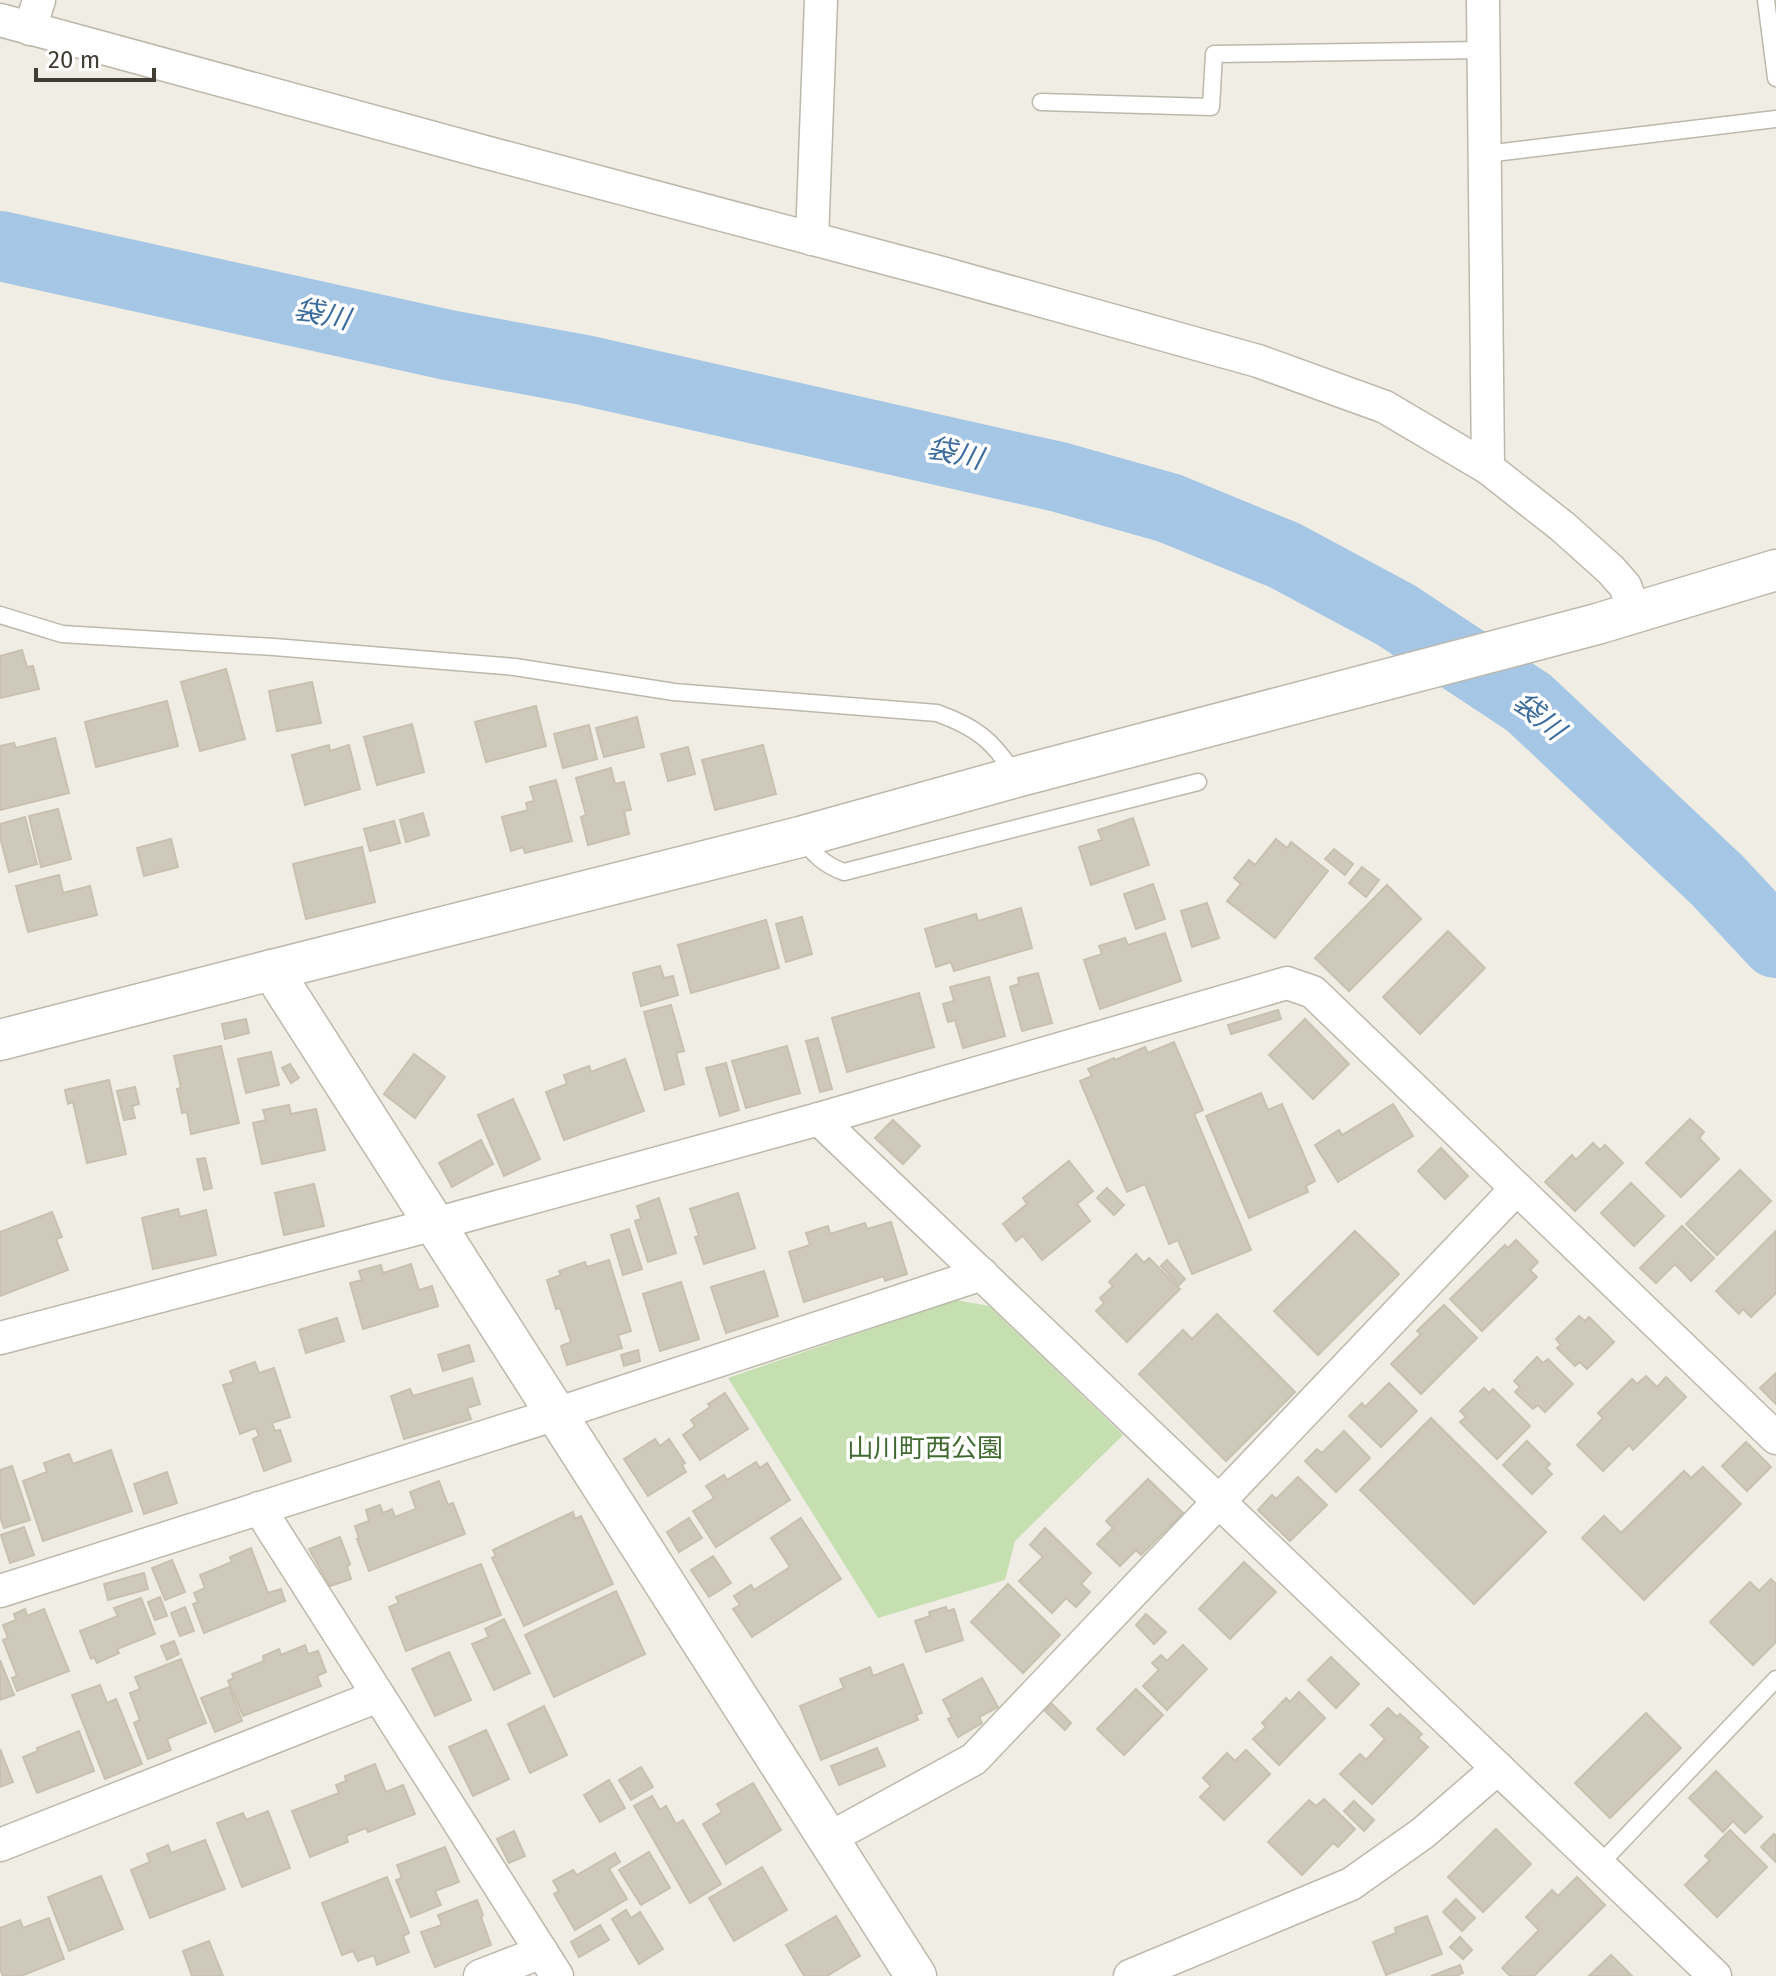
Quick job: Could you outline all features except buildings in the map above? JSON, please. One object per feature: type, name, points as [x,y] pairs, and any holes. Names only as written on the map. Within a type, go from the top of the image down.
[{"type":"street","points":[[812,239],[821,0]]},
{"type":"street","points":[[1483,0],[1488,468]]},
{"type":"street","points":[[23,16],[812,239],[1258,361],[1385,407],[1488,468],[1563,527],[1625,586],[1635,612]]},
{"type":"street","points":[[0,1040],[800,837],[1597,624],[1776,570]]},
{"type":"street","points":[[272,970],[916,1976]]},
{"type":"street","points":[[0,1338],[819,1119],[1287,983],[1313,992],[1776,1438]]},
{"type":"street","points":[[819,1119],[1715,1976]]},
{"type":"street","points":[[828,1839],[974,1759],[1516,1189]]},
{"type":"street","points":[[0,1591],[982,1274]]},
{"type":"street","points":[[259,1508],[550,1964],[480,1976]]},
{"type":"street","points":[[0,1845],[378,1696]]},
{"type":"street","points":[[1130,1976],[1351,1884],[1423,1833],[1498,1768]]},
{"type":"lane","points":[[1766,0],[1776,78]]},
{"type":"lane","points":[[1041,102],[1211,107],[1214,54],[1484,50]]},
{"type":"lane","points":[[1486,154],[1776,119]]},
{"type":"lane","points":[[0,615],[62,634],[500,665],[674,692],[937,713],[965,723],[984,738],[1002,755],[1016,777]]},
{"type":"lane","points":[[800,837],[816,857],[829,867],[844,872],[1198,782]]},
{"type":"lane","points":[[1599,1865],[1776,1679]]},
{"type":"green space","name":"山川町西公園","points":[[956,1300],[989,1306],[1123,1435],[1015,1541],[1005,1580],[878,1618],[728,1378]]},
{"type":"waterway","name":"袋川","points":[[0,246],[448,345],[584,370],[1059,477],[1169,508],[1286,556],[1396,615],[1529,703],[1717,880],[1776,943]]}]
